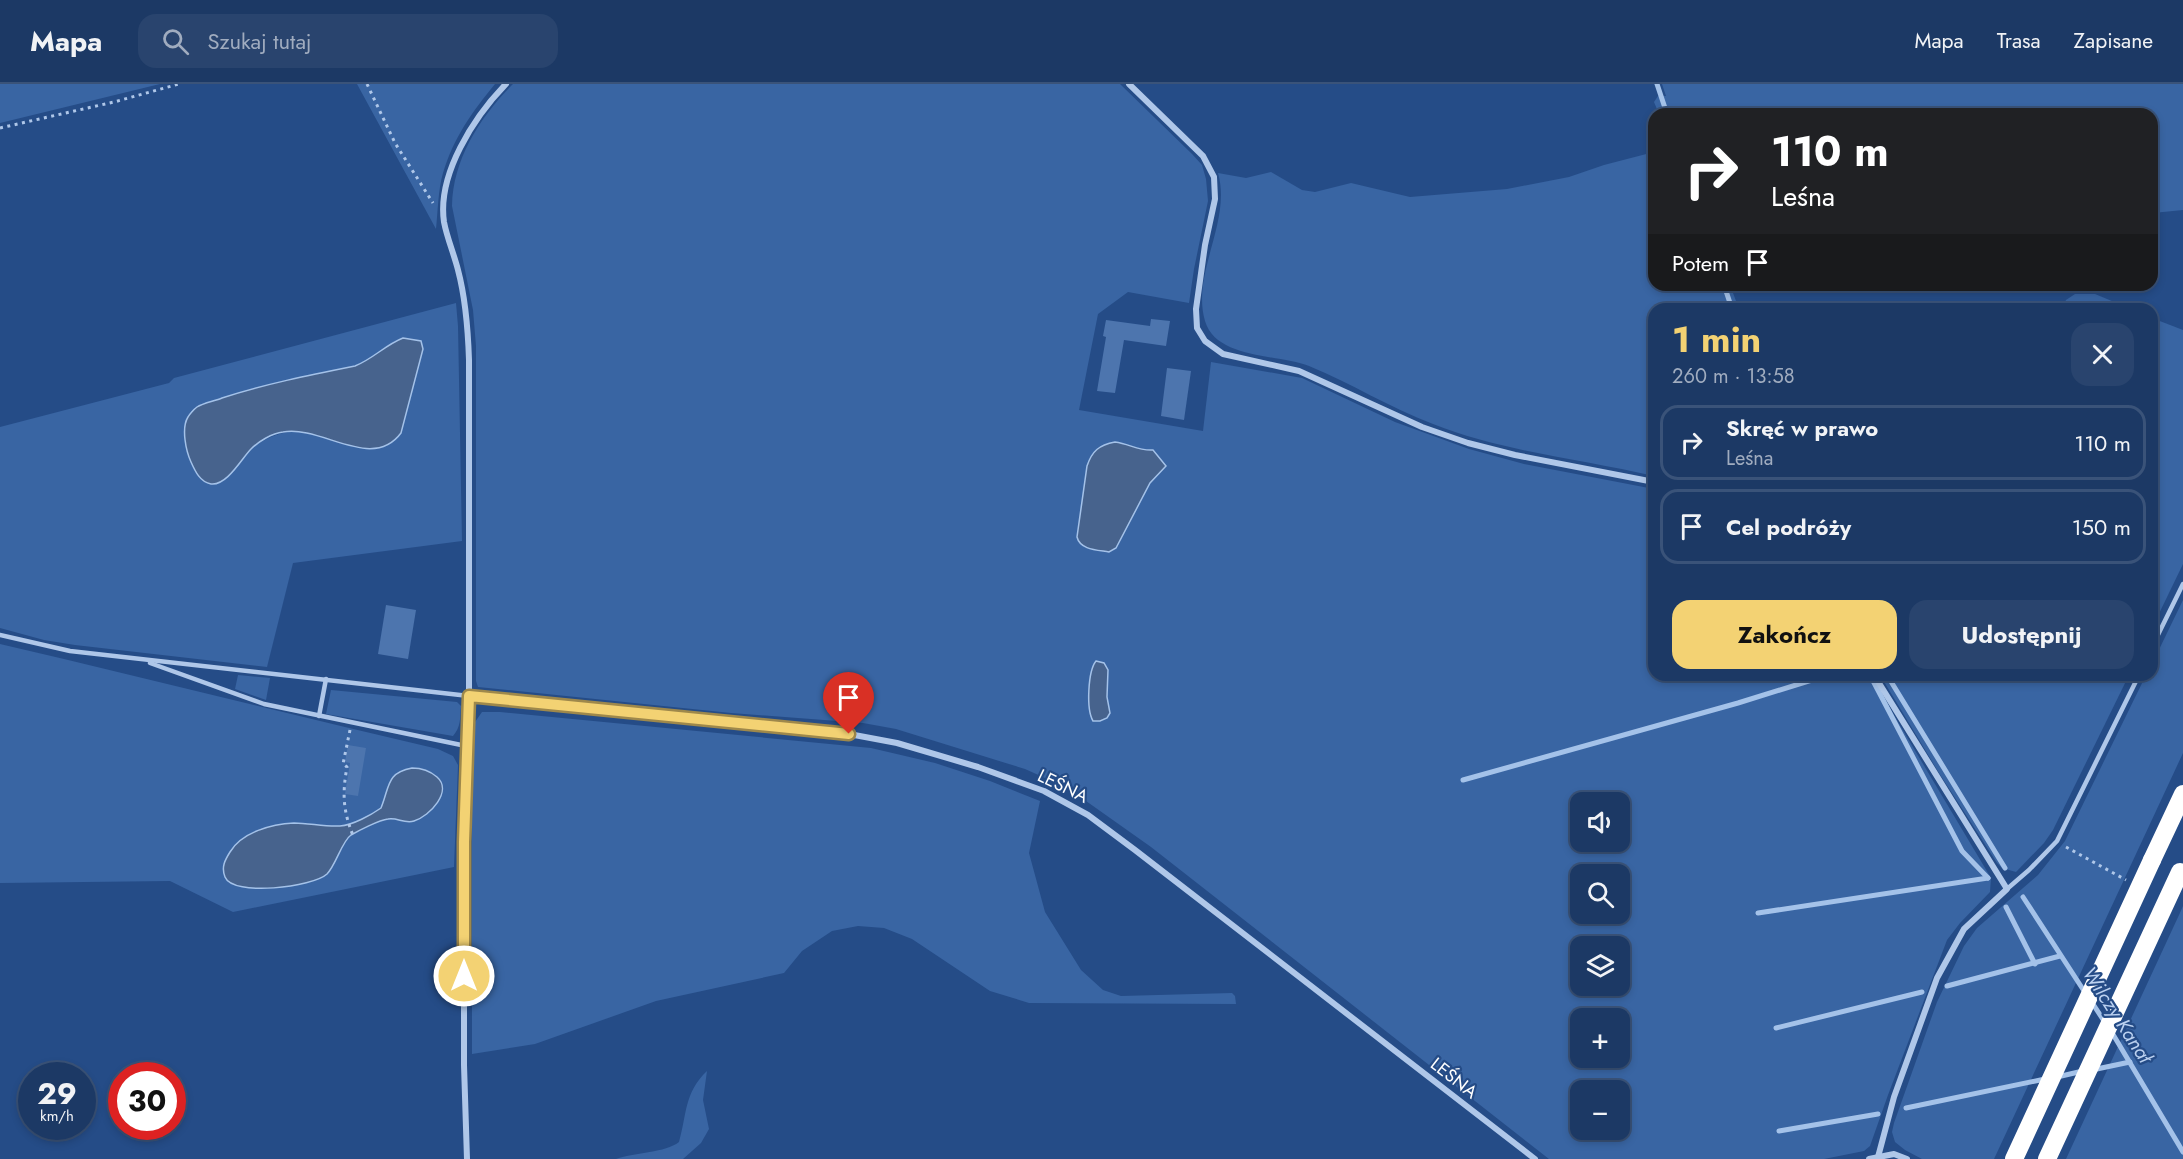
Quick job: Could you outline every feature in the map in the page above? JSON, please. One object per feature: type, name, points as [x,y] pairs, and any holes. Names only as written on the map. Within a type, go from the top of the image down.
[{"type":"highway","points":[[2014,1159],[2183,794]]},
{"type":"highway","points":[[2047,1159],[2181,868]]},
{"type":"street","points":[[467,1159],[464,1065],[466,746],[469,696],[468,329],[464,296],[444,220],[446,188],[453,165],[473,126],[506,84]]},
{"type":"street","points":[[1129,84],[1203,156],[1214,177],[1215,199],[1205,244],[1196,309],[1197,328],[1205,341],[1223,354],[1299,371],[1422,427],[1468,443],[1515,455],[1648,482]]},
{"type":"street","points":[[1877,1158],[1894,1097],[1937,978],[1964,929],[2007,889],[1878,681]]},
{"type":"street","name":"LEŚNA","points":[[469,696],[849,734],[897,743],[958,761],[1044,791],[1088,815],[1135,850],[1536,1159]]},
{"type":"street","points":[[1869,1159],[1894,1154],[1907,1159]]},
{"type":"lane","points":[[2158,634],[2183,584]]},
{"type":"lane","points":[[0,635],[70,651],[144,661],[208,666],[469,696]]},
{"type":"lane","points":[[144,661],[264,704],[351,724],[466,746]]},
{"type":"lane","points":[[319,716],[326,679]]},
{"type":"lane","points":[[2007,889],[2057,841],[2136,681]]},
{"type":"path","points":[[0,128],[114,102],[179,84]]},
{"type":"path","points":[[367,84],[395,143],[444,220]]},
{"type":"path","points":[[351,724],[343,764],[347,767],[343,792],[347,821],[354,838]]},
{"type":"path","points":[[2057,841],[2133,884]]},
{"type":"shaded area","points":[[0,84],[160,84],[0,123]]},
{"type":"shaded area","points":[[357,84],[495,84],[464,126],[447,160],[440,186],[436,229]]},
{"type":"shaded area","points":[[513,84],[1120,84],[1202,165],[1208,201],[1189,303],[1128,292],[1098,314],[1079,410],[1203,431],[1211,362],[1302,378],[1395,422],[1469,449],[1524,464],[1648,488],[1648,681],[1874,681],[1991,878],[1990,892],[1947,940],[1870,1146],[1864,1151],[1824,1159],[1549,1159],[1151,847],[1086,801],[1054,782],[1025,769],[896,729],[863,723],[731,713],[478,687],[476,681],[476,346],[473,310],[452,206],[457,172],[479,125]]},
{"type":"shaded area","points":[[1662,84],[2183,84],[2183,210],[2158,212],[2158,108],[1656,108],[1654,102],[1658,96],[1666,96]]},
{"type":"shaded area","points":[[1648,154],[1648,291],[1732,291],[1737,303],[1648,303],[1648,475],[1487,442],[1460,434],[1417,418],[1309,366],[1235,349],[1211,333],[1205,321],[1202,303],[1203,285],[1220,210],[1221,191],[1218,173],[1246,178],[1271,172],[1302,190],[1315,192],[1351,183],[1410,197],[1507,189],[1569,177]]},
{"type":"shaded area","points":[[2075,294],[2095,294],[2117,303],[2065,303]]},
{"type":"shaded area","points":[[456,303],[462,541],[293,563],[267,667],[75,645],[44,640],[0,628],[0,427],[169,383],[174,378]],"holes":[[[403,338],[414,339],[353,446],[313,433],[290,432],[278,434],[251,448],[247,390],[355,366]]]},
{"type":"shaded area","points":[[2158,320],[2183,330],[2183,564],[2158,616]]},
{"type":"shaded area","points":[[403,338],[421,341],[423,349],[401,433],[389,444],[376,448],[361,448],[314,435],[283,432],[270,436],[257,444],[223,481],[207,483],[196,472],[187,452],[185,427],[188,417],[197,407],[255,388],[355,366]]},
{"type":"shaded area","points":[[1115,442],[1153,450],[1166,466],[1150,483],[1116,548],[1109,552],[1086,547],[1077,537],[1089,461],[1097,450]]},
{"type":"shaded area","points":[[2183,600],[2183,753],[1994,1159],[1922,1159],[1895,1142],[1892,1132],[1937,1002],[1964,946],[1977,928],[2038,875],[2065,841],[2143,681],[2158,681],[2158,652]]},
{"type":"shaded area","points":[[0,644],[438,749],[453,756],[458,765],[454,867],[233,912],[170,881],[0,883]]},
{"type":"shaded area","points":[[1096,661],[1104,663],[1108,670],[1107,697],[1110,713],[1107,718],[1100,721],[1093,721],[1089,708],[1091,673]]},
{"type":"shaded area","points":[[238,675],[270,678],[266,700],[235,689]]},
{"type":"shaded area","points":[[1884,681],[2126,681],[2053,830],[2044,843],[2016,872],[2002,868],[1997,863]]},
{"type":"shaded area","points":[[331,690],[457,702],[461,706],[459,726],[453,736],[326,714]]},
{"type":"shaded area","points":[[482,712],[871,748],[935,763],[990,781],[1040,801],[1029,853],[1045,912],[1081,970],[1103,990],[1121,996],[1232,993],[1236,1004],[1029,1003],[990,991],[912,939],[884,928],[858,926],[832,931],[802,951],[784,973],[656,1001],[535,1044],[472,1054],[472,794],[475,722]]},
{"type":"shaded area","points":[[412,768],[428,771],[441,783],[441,796],[433,809],[414,821],[384,820],[351,835],[327,874],[319,879],[291,886],[257,888],[242,887],[231,883],[225,877],[224,867],[228,855],[235,845],[250,834],[267,827],[285,824],[340,826],[356,822],[381,808],[393,777],[397,773]]},
{"type":"shaded area","points":[[2183,906],[2183,1159],[2066,1159],[2179,915]]},
{"type":"shaded area","points":[[707,1071],[703,1100],[709,1129],[701,1143],[683,1159],[616,1159],[666,1148],[679,1142],[690,1096]]},
{"type":"building","points":[[1151,319],[1170,321],[1166,346],[1124,340],[1115,393],[1097,391],[1106,337],[1103,336],[1106,320],[1150,326]]},
{"type":"building","points":[[1167,368],[1191,371],[1184,420],[1161,416]]},
{"type":"building","points":[[386,605],[416,610],[408,659],[378,654]]},
{"type":"building","points":[[348,745],[366,748],[358,796],[345,794],[350,763],[345,762]]},
{"type":"waterway","name":"Wilczy Kanał","points":[[1657,84],[1665,108]]},
{"type":"waterway","name":"Wilczy Kanał","points":[[1726,291],[1730,303]]},
{"type":"waterway","points":[[1463,780],[1809,681]]},
{"type":"waterway","points":[[1873,681],[1962,851],[1988,878]]},
{"type":"waterway","name":"Wilczy Kanał","points":[[1891,681],[2005,868]]},
{"type":"waterway","points":[[1758,913],[1988,878]]},
{"type":"waterway","name":"Wilczy Kanał","points":[[2023,897],[2086,994]]},
{"type":"waterway","points":[[2006,907],[2035,964]]},
{"type":"waterway","points":[[1947,986],[2060,956]]},
{"type":"waterway","points":[[1776,1028],[1922,992]]},
{"type":"waterway","name":"Wilczy Kanał","points":[[2091,1001],[2106,1024]]},
{"type":"waterway","name":"Wilczy Kanał","points":[[2111,1031],[2183,1152]]},
{"type":"waterway","points":[[2092,1070],[2130,1062]]},
{"type":"waterway","points":[[2057,1077],[2083,1071]]},
{"type":"waterway","points":[[1906,1108],[2045,1079]]},
{"type":"waterway","points":[[1779,1131],[1878,1114]]},
{"type":"route","points":[[464,976],[464,842],[469,696],[849,734]]}]
